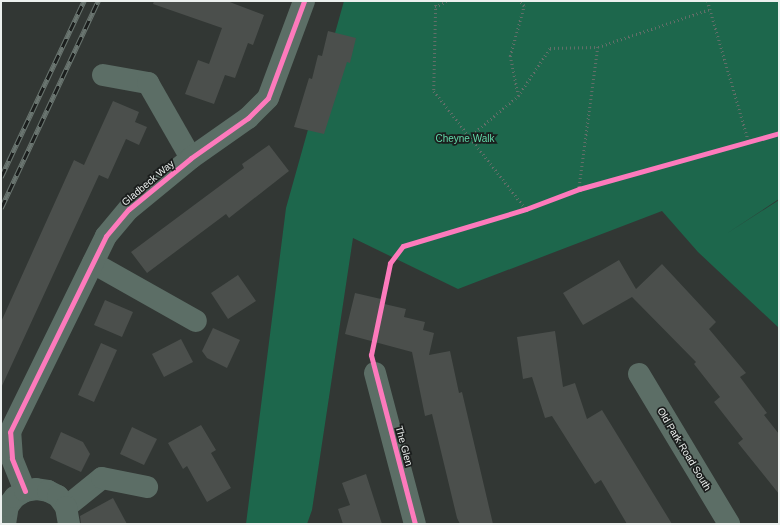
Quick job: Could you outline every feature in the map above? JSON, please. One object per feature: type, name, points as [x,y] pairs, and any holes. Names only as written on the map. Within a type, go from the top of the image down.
[{"type":"street","name":"Gladbeck Way","points":[[25,491],[12,458],[10,432],[106,236],[129,209],[192,158],[248,118],[268,98],[304,1]]},
{"type":"street","points":[[102,75],[148,83],[192,158]]},
{"type":"street","points":[[93,263],[196,321]]},
{"type":"street","name":"The Glen","points":[[375,372],[415,524]]},
{"type":"street","name":"Old Park Road South","points":[[639,374],[729,524]]},
{"type":"street","points":[[5,524],[8,506],[25,491],[36,489],[48,491],[58,496],[67,516],[102,478],[147,487]]},
{"type":"path","points":[[436,1],[434,91],[526,209]]},
{"type":"path","points":[[435,7],[447,1]]},
{"type":"path","points":[[518,96],[510,56],[524,6],[519,1]]},
{"type":"path","points":[[708,1],[749,142]]},
{"type":"path","points":[[469,137],[518,96],[550,48],[598,48],[710,9]]},
{"type":"path","points":[[579,189],[598,48]]},
{"type":"path","points":[[741,144],[756,140]]},
{"type":"path","points":[[572,192],[586,187]]},
{"type":"path","points":[[518,212],[532,207]]},
{"type":"green space","name":"Cheyne Walk","points":[[344,1],[779,1],[779,199],[726,234],[779,200],[779,328],[698,252],[662,211],[458,289],[353,238],[312,510],[307,524],[246,524],[286,208]]},
{"type":"building","points":[[154,1],[227,1],[264,15],[253,45],[248,43],[235,78],[225,75],[214,104],[185,94],[198,60],[209,64],[222,28],[153,4]]},
{"type":"building","points":[[328,31],[356,38],[350,63],[347,62],[324,134],[294,127],[309,78],[312,79],[318,55],[322,56]]},
{"type":"building","points":[[113,101],[139,112],[135,122],[147,127],[139,145],[126,139],[108,179],[99,175],[1,388],[1,322],[74,160],[84,165]]},
{"type":"building","points":[[269,145],[289,171],[229,218],[226,214],[147,273],[131,252],[244,168],[242,164]]},
{"type":"building","points":[[619,260],[636,289],[662,264],[716,322],[709,329],[746,373],[740,377],[767,413],[764,415],[779,434],[779,494],[738,443],[743,439],[714,402],[720,397],[694,364],[696,362],[632,297],[583,325],[563,293]]},
{"type":"building","points":[[238,275],[256,301],[228,319],[211,293]]},
{"type":"building","points":[[355,293],[381,299],[380,303],[406,309],[404,317],[425,322],[423,330],[434,333],[429,355],[450,351],[459,393],[462,392],[493,524],[460,524],[457,518],[432,414],[425,416],[412,352],[345,334]]},
{"type":"building","points":[[105,300],[133,312],[122,337],[94,325]]},
{"type":"building","points":[[213,328],[240,340],[227,368],[207,358],[202,351]]},
{"type":"building","points":[[555,331],[563,387],[575,383],[587,419],[602,410],[672,524],[627,524],[601,480],[595,484],[552,416],[545,418],[532,377],[523,379],[517,337]]},
{"type":"building","points":[[181,339],[193,362],[164,377],[152,354]]},
{"type":"building","points":[[101,343],[117,350],[94,402],[78,395]]},
{"type":"building","points":[[201,425],[216,450],[211,453],[231,488],[207,502],[187,466],[183,469],[168,443]]},
{"type":"building","points":[[132,427],[157,439],[144,465],[120,454]]},
{"type":"building","points":[[61,432],[83,442],[90,454],[81,472],[50,458]]},
{"type":"building","points":[[366,474],[382,524],[343,524],[338,509],[350,505],[342,483]]},
{"type":"building","points":[[113,498],[127,524],[81,524],[80,516]]},
{"type":"railway","points":[[1,177],[84,1]]},
{"type":"railway","points":[[1,208],[98,1]]},
{"type":"cycle path","points":[[25,491],[12,458],[10,432],[106,236],[129,209],[191,158],[248,118],[268,98],[304,1]]},
{"type":"cycle path","points":[[415,524],[371,355],[390,263],[403,246],[526,209],[579,189],[779,133]]}]
